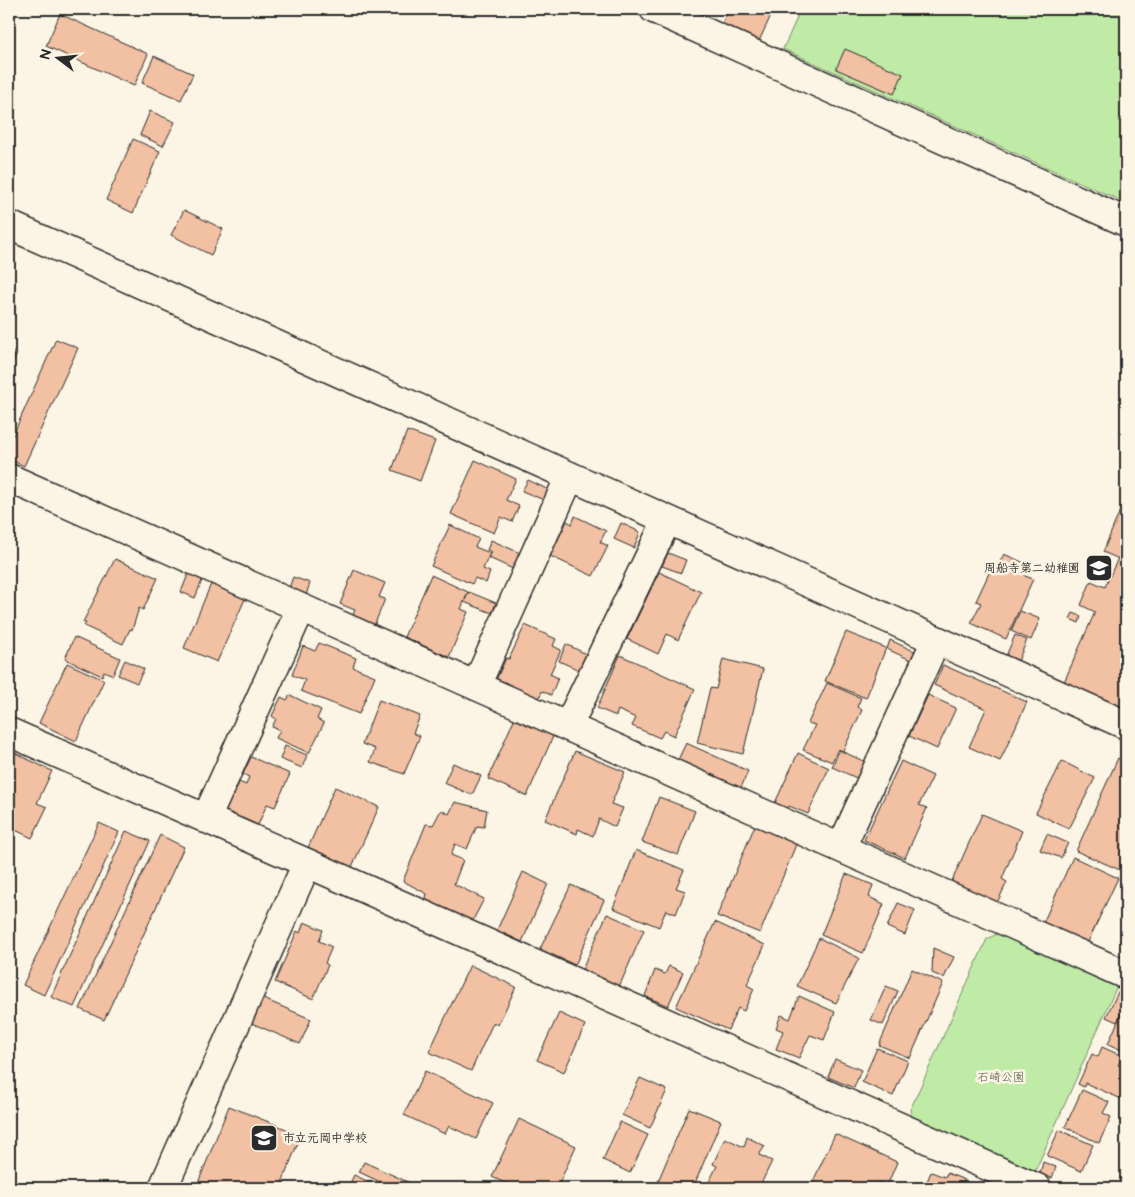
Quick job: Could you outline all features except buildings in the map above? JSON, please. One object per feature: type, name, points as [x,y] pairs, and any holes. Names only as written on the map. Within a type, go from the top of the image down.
[{"type":"street","points":[[670,12],[1126,222]]},
{"type":"street","points":[[9,225],[1126,725]]},
{"type":"street","points":[[476,686],[570,476]]},
{"type":"street","points":[[9,478],[1126,975]]},
{"type":"street","points":[[568,726],[667,520]]},
{"type":"street","points":[[206,819],[301,608]]},
{"type":"street","points":[[841,848],[936,640]]},
{"type":"street","points":[[9,732],[1037,1188]]},
{"type":"street","points":[[163,1188],[307,863]]},
{"type":"green space","points":[[801,9],[1126,9],[1126,203],[783,49]]},
{"type":"green space","name":"石崎公園","points":[[999,933],[1117,986],[1033,1176],[913,1120],[910,1110],[987,939]]},
{"type":"place","name":"周船寺第二幼稚園","points":[[1099,568]]},
{"type":"place","name":"市立元岡中学校","points":[[264,1138]]}]
